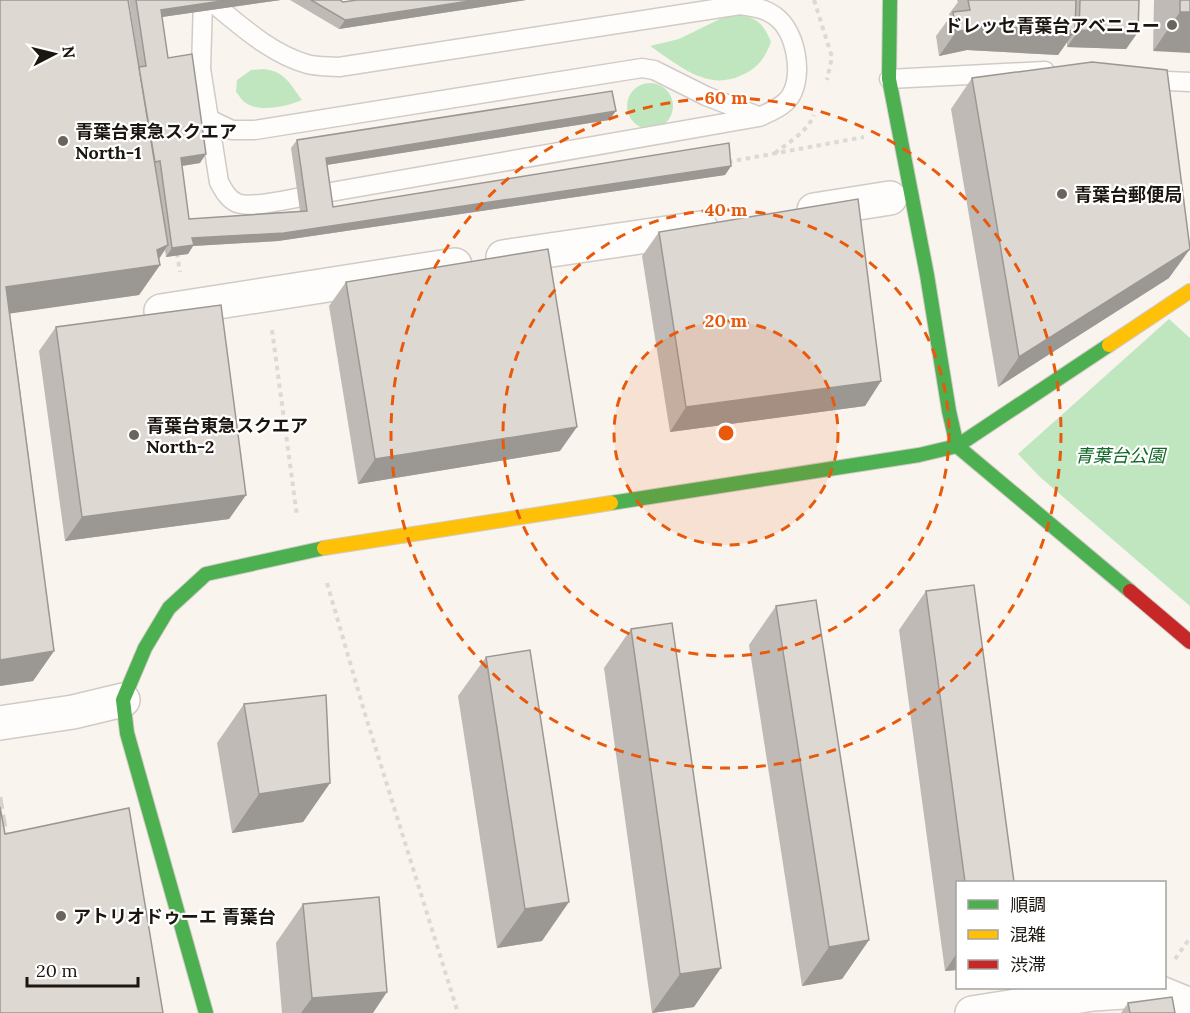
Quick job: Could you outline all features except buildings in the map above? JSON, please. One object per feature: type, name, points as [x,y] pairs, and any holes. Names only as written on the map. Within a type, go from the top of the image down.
[{"type":"street","points":[[890,0],[889,79],[957,446],[1190,642]]},
{"type":"street","points":[[784,215],[890,198]]},
{"type":"street","points":[[173,309],[725,224]]},
{"type":"street","points":[[206,1013],[127,733],[123,700],[145,648],[169,608],[206,574],[305,551],[919,455],[957,446],[1190,291]]},
{"type":"street","points":[[0,723],[73,712],[123,700]]},
{"type":"street","points":[[972,1013],[1093,994],[1153,990],[1190,1005]]},
{"type":"lane","points":[[203,0],[201,69],[219,182],[227,196],[239,204],[251,205],[759,117],[777,109],[790,97],[796,79],[796,56],[790,34],[777,17],[760,8],[740,5],[339,67],[308,65],[276,51],[244,29],[209,0]]},
{"type":"lane","points":[[208,119],[232,130],[255,130],[642,68],[654,70],[706,96],[759,117]]},
{"type":"lane","points":[[889,79],[1038,70],[1059,73]]},
{"type":"lane","points":[[1125,78],[1190,82]]},
{"type":"path","points":[[724,162],[864,137]]},
{"type":"path","points":[[173,309],[176,248]]},
{"type":"path","points":[[267,294],[298,528]]},
{"type":"path","points":[[325,577],[458,1013]]},
{"type":"path","points":[[1171,965],[1190,938]]},
{"type":"green space","points":[[728,15],[750,17],[760,23],[771,42],[760,62],[742,75],[717,80],[705,78],[682,68],[650,46],[679,39]]},
{"type":"green space","points":[[264,69],[283,76],[302,100],[266,108],[258,108],[245,102],[236,92],[237,80],[251,70]]},
{"type":"green space","points":[[650,83],[666,90],[673,106],[666,122],[650,129],[634,122],[627,106],[634,90]]},
{"type":"green space","name":"青葉台公園","points":[[1169,319],[1190,338],[1190,606],[1040,477],[1018,454]]},
{"type":"railway","points":[[0,797],[9,851]]},
{"type":"traffic: fast","points":[[890,0],[889,79],[957,446],[1130,591]]},
{"type":"traffic: fast","points":[[611,503],[919,455],[957,446],[1109,345]]},
{"type":"traffic: fast","points":[[206,1013],[127,733],[123,700],[145,648],[169,608],[206,574],[324,548]]},
{"type":"traffic: slow","points":[[1109,345],[1190,291]]},
{"type":"traffic: slow","points":[[324,548],[611,503]]},
{"type":"traffic: jam","points":[[1130,591],[1190,642]]},
{"type":"place","name":"ドレッセ青葉台アベニュー","points":[[1172,25]]},
{"type":"place","name":"青葉台東急スクエア North-1","points":[[63,141]]},
{"type":"place","name":"青葉台郵便局","points":[[1062,194]]},
{"type":"place","name":"青葉台東急スクエア North-2","points":[[134,435]]},
{"type":"place","name":"アトリオドゥーエ 青葉台","points":[[61,916]]}]
